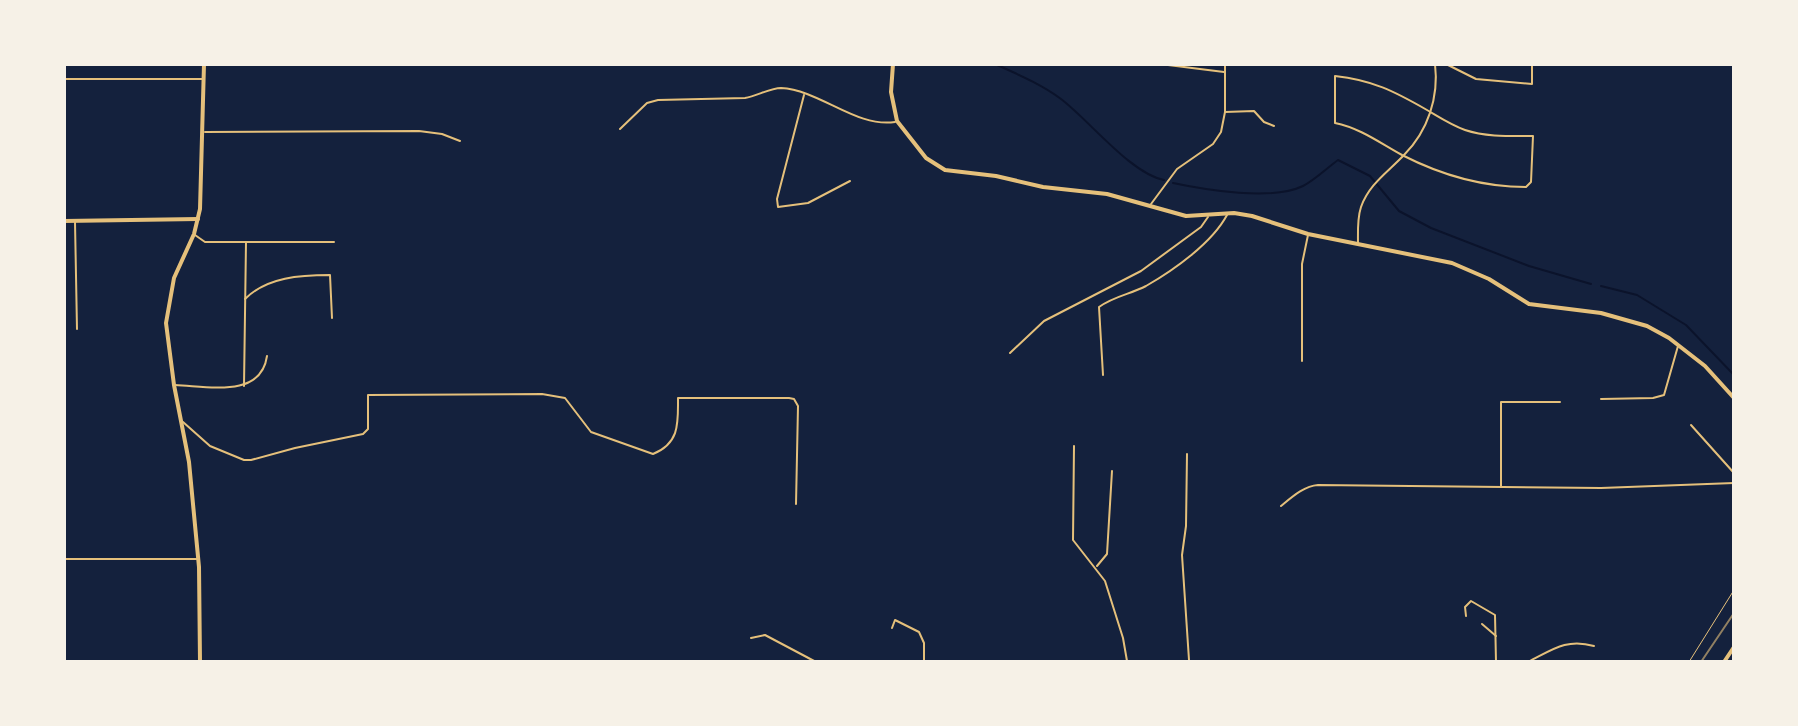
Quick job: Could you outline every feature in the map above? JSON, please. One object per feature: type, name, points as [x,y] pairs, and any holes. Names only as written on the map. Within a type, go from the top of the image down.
[{"type":"main road","points":[[200,662],[198,559],[189,462],[167,338],[168,307],[174,278],[199,219],[204,64]]},
{"type":"main road","points":[[893,64],[891,92],[897,121],[926,158],[945,170],[996,176],[1043,187],[1107,194],[1186,216],[1252,216],[1308,234],[1452,263],[1489,279],[1529,304],[1583,310],[1647,326],[1705,366],[1734,398]]},
{"type":"main road","points":[[64,221],[199,219]]},
{"type":"main road","points":[[1724,662],[1734,647]]},
{"type":"street","points":[[1160,64],[1225,72]]},
{"type":"street","points":[[1150,205],[1177,169],[1213,144],[1221,132],[1225,112],[1225,64]]},
{"type":"street","points":[[1358,245],[1361,207],[1373,185],[1413,145],[1431,112],[1436,84],[1435,64]]},
{"type":"street","points":[[1446,64],[1476,79],[1532,84],[1532,64]]},
{"type":"street","points":[[1335,76],[1370,81],[1465,130],[1487,135],[1533,136],[1531,182],[1526,187],[1474,183],[1404,156],[1358,130],[1335,123],[1335,76]]},
{"type":"street","points":[[64,79],[204,79]]},
{"type":"street","points":[[620,129],[647,103],[658,100],[745,98],[777,88],[804,94],[880,123],[897,121]]},
{"type":"street","points":[[804,94],[777,199],[778,207],[808,203],[850,181]]},
{"type":"street","points":[[1225,112],[1254,111],[1264,122],[1274,126]]},
{"type":"street","points":[[204,132],[397,130],[442,134],[460,141]]},
{"type":"street","points":[[1103,375],[1099,307],[1112,298],[1146,286],[1192,254],[1217,232],[1228,214]]},
{"type":"street","points":[[1010,353],[1044,321],[1141,271],[1201,227],[1208,215]]},
{"type":"street","points":[[75,221],[77,329]]},
{"type":"street","points":[[194,234],[205,242],[334,242]]},
{"type":"street","points":[[1302,361],[1302,264],[1308,234]]},
{"type":"street","points":[[244,386],[246,242]]},
{"type":"street","points":[[244,304],[249,295],[283,279],[296,275],[330,275],[332,318]]},
{"type":"street","points":[[1601,399],[1664,395],[1678,345]]},
{"type":"street","points":[[174,385],[244,386],[260,376],[267,356]]},
{"type":"street","points":[[182,422],[210,446],[251,460],[363,434],[368,429],[368,395],[542,394],[565,398],[591,432],[653,454],[674,439],[678,427],[678,398],[789,398],[794,399],[798,406],[796,504]]},
{"type":"street","points":[[1501,487],[1501,402],[1560,402]]},
{"type":"street","points":[[1691,425],[1734,473]]},
{"type":"street","points":[[1074,446],[1073,540],[1105,581],[1123,638],[1127,662],[1346,662]]},
{"type":"street","points":[[1187,454],[1186,526],[1182,555],[1189,661]]},
{"type":"street","points":[[1096,566],[1107,554],[1112,471]]},
{"type":"street","points":[[1281,506],[1293,496],[1318,485],[1601,488],[1734,483]]},
{"type":"street","points":[[64,559],[198,559]]},
{"type":"street","points":[[1466,616],[1465,607],[1471,601],[1494,614],[1496,662]]},
{"type":"street","points":[[892,628],[895,620],[919,632],[924,643],[924,662]]},
{"type":"street","points":[[1482,624],[1496,636]]},
{"type":"street","points":[[751,638],[765,635],[816,662]]},
{"type":"street","points":[[1528,662],[1560,645],[1574,642],[1594,646]]},
{"type":"path","points":[[1689,662],[1734,590]]},
{"type":"waterway","points":[[995,64],[1053,94],[1124,157],[1164,180]]},
{"type":"waterway","points":[[1173,183],[1220,191],[1274,193],[1303,186],[1338,160],[1370,176],[1399,211],[1431,228],[1529,266],[1591,284]]},
{"type":"waterway","points":[[1601,286],[1637,295],[1686,325],[1734,375]]},
{"type":"railway","points":[[1701,662],[1734,613]]}]
